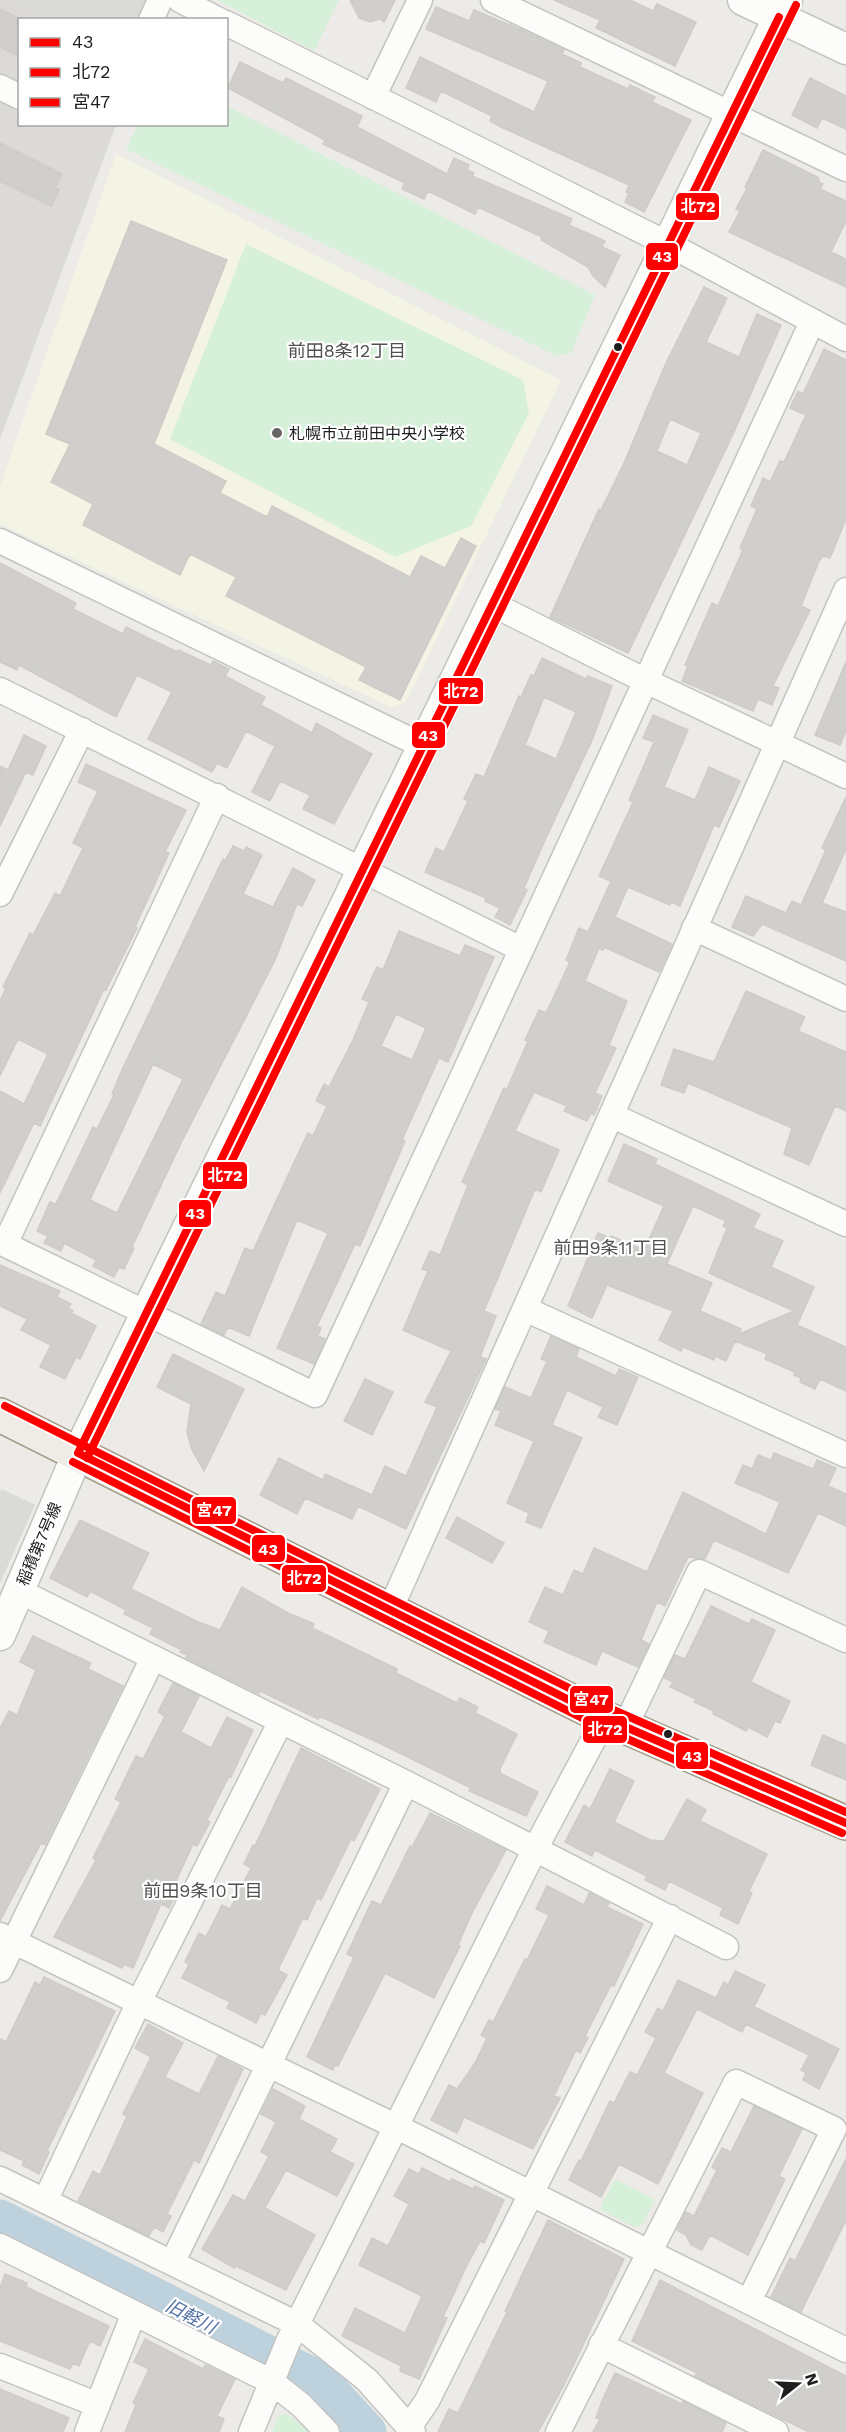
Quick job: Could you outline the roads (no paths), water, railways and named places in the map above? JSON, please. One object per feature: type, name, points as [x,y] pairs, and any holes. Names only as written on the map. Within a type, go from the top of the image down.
[{"type":"main road","points":[[0,1415],[615,1722],[846,1823]]},
{"type":"street","points":[[152,18],[160,0]]},
{"type":"street","points":[[180,0],[215,18]]},
{"type":"street","points":[[373,97],[420,0]]},
{"type":"street","points":[[493,0],[846,169]]},
{"type":"street","points":[[743,0],[783,8],[846,49]]},
{"type":"street","name":"稲積第7号線","points":[[0,1635],[78,1454],[783,8]]},
{"type":"street","points":[[228,24],[668,244],[846,339]]},
{"type":"street","points":[[0,87],[18,96]]},
{"type":"street","points":[[217,796],[2,1243],[146,1315],[315,1395],[812,322]]},
{"type":"street","points":[[0,541],[423,746]]},
{"type":"street","points":[[390,1610],[846,590]]},
{"type":"street","points":[[492,604],[646,681],[846,776]]},
{"type":"street","points":[[0,690],[363,868],[522,949]]},
{"type":"street","points":[[0,894],[82,730]]},
{"type":"street","points":[[694,928],[846,999]]},
{"type":"street","points":[[611,1115],[846,1224]]},
{"type":"street","points":[[525,1309],[846,1455]]},
{"type":"street","points":[[251,2432],[292,2333],[534,1851],[615,1722],[699,1572],[846,1640]]},
{"type":"street","points":[[19,1591],[406,1783],[534,1851],[726,1947]]},
{"type":"street","points":[[0,1970],[7,1938],[153,1658]]},
{"type":"street","points":[[45,2201],[140,2002],[281,1721]]},
{"type":"street","points":[[172,2263],[406,1783]]},
{"type":"street","points":[[0,2179],[172,2263],[292,2333],[367,2380],[411,2429],[670,1917]]},
{"type":"street","points":[[7,1938],[532,2193],[846,2349]]},
{"type":"street","points":[[558,2432],[648,2251],[736,2082],[834,2129],[749,2301]]},
{"type":"street","points":[[0,2246],[134,2313],[274,2377],[327,2432]]},
{"type":"street","points":[[87,2432],[134,2313]]},
{"type":"street","points":[[601,2345],[776,2432]]},
{"type":"street","points":[[0,2366],[98,2405]]},
{"type":"waterway","name":"旧軽川","points":[[0,2219],[320,2381],[367,2432]]},
{"type":"place","name":"札幌市立前田中央小学校","points":[[277,433]]},
{"type":"district","name":"前田8条12丁目","points":[[347,350]]},
{"type":"district","name":"前田9条11丁目","points":[[611,1247]]},
{"type":"district","name":"前田9条10丁目","points":[[203,1890]]}]
